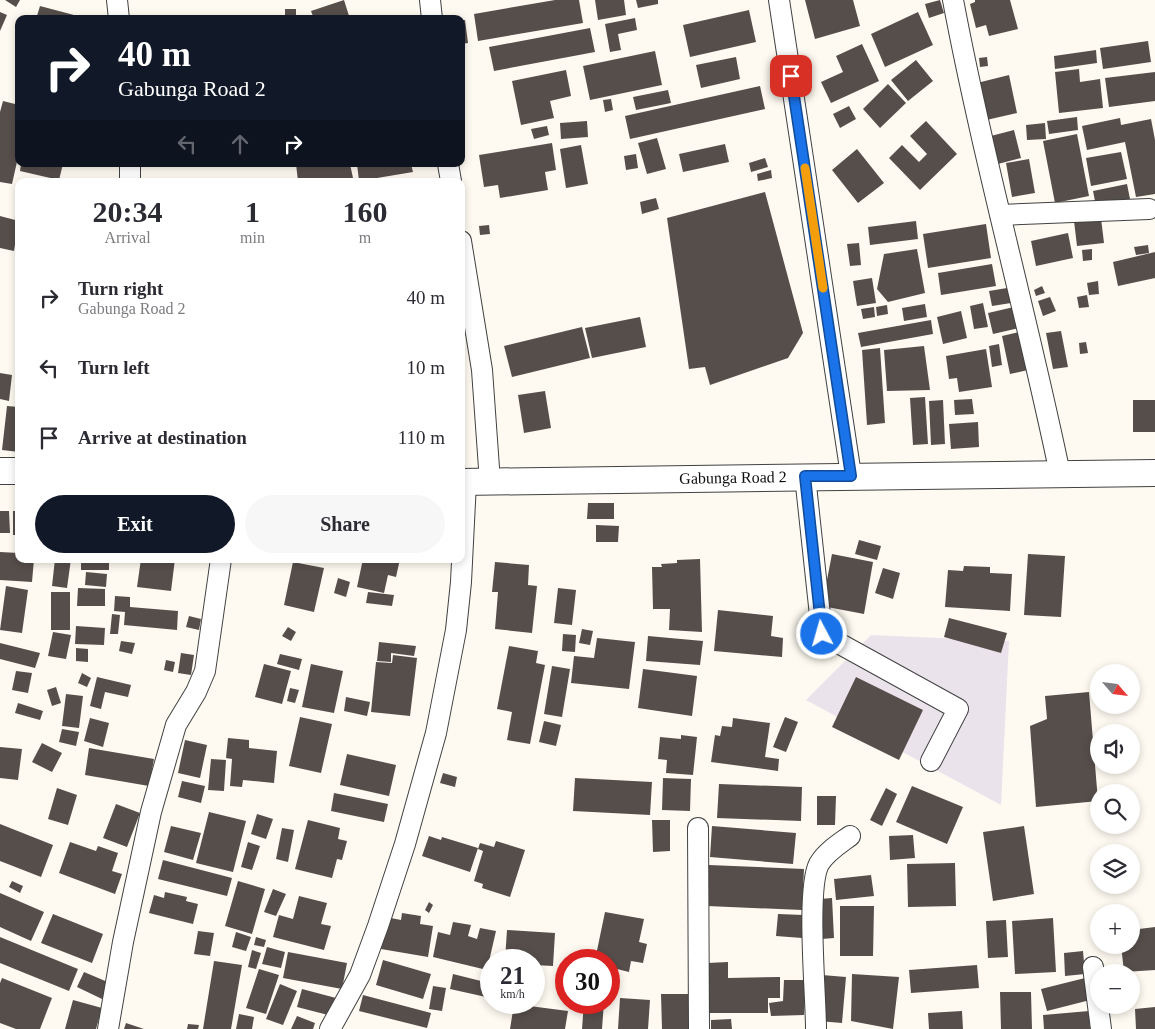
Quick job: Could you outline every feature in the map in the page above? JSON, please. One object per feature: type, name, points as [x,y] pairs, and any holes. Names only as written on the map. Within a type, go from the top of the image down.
[{"type":"street","points":[[117,0],[119,15]]},
{"type":"street","points":[[430,0],[432,15]]},
{"type":"street","points":[[779,0],[851,476]]},
{"type":"street","points":[[953,0],[968,82],[1044,399],[1060,474]]},
{"type":"street","points":[[1000,215],[1149,208]]},
{"type":"street","points":[[465,266],[482,370],[465,546]]},
{"type":"street","points":[[0,471],[15,471]]},
{"type":"street","name":"Gabunga Road 2","points":[[472,482],[805,476],[1155,473]]},
{"type":"street","points":[[805,476],[822,634],[958,708],[931,761]]},
{"type":"street","points":[[108,1029],[123,942],[151,812],[176,725],[196,692],[205,671],[220,563]]},
{"type":"street","points":[[330,1029],[360,975],[405,844],[436,733],[456,630],[463,563]]},
{"type":"street","points":[[698,828],[699,1029]]},
{"type":"street","points":[[816,1029],[813,892],[819,865],[832,849],[850,836]]},
{"type":"street","points":[[1099,1014],[1101,1029]]},
{"type":"shaded area","points":[[871,635],[1009,641],[1001,805],[806,700]]},
{"type":"building","points":[[5,0],[20,0],[16,7]]},
{"type":"building","points":[[344,0],[349,15],[312,15],[311,11]]},
{"type":"building","points":[[555,0],[579,0],[583,23],[478,41],[474,14]]},
{"type":"building","points":[[595,0],[624,0],[626,15],[598,20]]},
{"type":"building","points":[[636,0],[658,0],[658,4],[638,8]]},
{"type":"building","points":[[805,0],[853,0],[860,26],[815,39]]},
{"type":"building","points":[[940,0],[944,13],[929,18],[925,4]]},
{"type":"building","points":[[975,0],[1010,0],[1018,29],[989,36],[986,25],[976,28],[970,4],[975,2]]},
{"type":"building","points":[[40,6],[74,15],[37,15]]},
{"type":"building","points":[[285,9],[296,9],[296,15],[285,15]]},
{"type":"building","points":[[749,10],[756,42],[690,57],[683,25]]},
{"type":"building","points":[[0,12],[7,15],[0,31]]},
{"type":"building","points":[[918,12],[933,45],[885,67],[871,34]]},
{"type":"building","points":[[635,18],[637,30],[618,34],[621,50],[610,52],[605,24]]},
{"type":"building","points":[[465,20],[468,43],[465,43]]},
{"type":"building","points":[[590,28],[595,52],[494,71],[489,47]]},
{"type":"building","points":[[1148,41],[1151,62],[1103,69],[1100,48]]},
{"type":"building","points":[[862,44],[879,81],[831,103],[821,82],[843,72],[836,56]]},
{"type":"building","points":[[1096,50],[1097,63],[1055,69],[1054,56]]},
{"type":"building","points":[[655,51],[662,85],[590,100],[583,66]]},
{"type":"building","points":[[736,57],[740,79],[701,88],[696,65]]},
{"type":"building","points":[[987,57],[988,66],[980,67],[979,58]]},
{"type":"building","points":[[916,60],[933,81],[908,101],[891,80]]},
{"type":"building","points":[[1079,69],[1080,82],[1100,79],[1103,108],[1059,113],[1055,72]]},
{"type":"building","points":[[566,70],[571,96],[550,101],[554,118],[521,125],[512,81]]},
{"type":"building","points":[[1155,72],[1155,101],[1109,107],[1105,78]]},
{"type":"building","points":[[1009,75],[1017,113],[982,121],[973,84]]},
{"type":"building","points":[[888,84],[906,103],[880,128],[863,109]]},
{"type":"building","points":[[760,86],[765,109],[630,139],[625,116]]},
{"type":"building","points":[[668,90],[671,103],[636,110],[633,97]]},
{"type":"building","points":[[611,99],[613,110],[605,112],[603,100]]},
{"type":"building","points":[[3,101],[15,104],[16,167],[12,184],[0,182],[0,112]]},
{"type":"building","points":[[849,106],[856,119],[840,128],[833,114]]},
{"type":"building","points":[[1077,117],[1078,130],[1049,134],[1047,121]]},
{"type":"building","points":[[1120,118],[1121,125],[1151,119],[1155,140],[1155,194],[1136,197],[1125,142],[1087,150],[1082,126]]},
{"type":"building","points":[[587,121],[588,137],[561,139],[560,123]]},
{"type":"building","points":[[926,121],[957,154],[920,190],[889,158],[902,145],[919,162],[927,154],[910,136]]},
{"type":"building","points":[[1045,123],[1046,139],[1027,140],[1026,125]]},
{"type":"building","points":[[547,126],[549,135],[534,139],[531,129]]},
{"type":"building","points":[[1014,130],[1021,158],[994,165],[987,137]]},
{"type":"building","points":[[1077,134],[1089,196],[1055,203],[1043,141]]},
{"type":"building","points":[[657,138],[666,169],[647,174],[638,143]]},
{"type":"building","points":[[552,143],[556,170],[545,172],[548,190],[500,198],[498,185],[484,187],[479,155]]},
{"type":"building","points":[[725,144],[729,162],[683,172],[679,154]]},
{"type":"building","points":[[581,145],[588,184],[566,188],[560,149]]},
{"type":"building","points":[[857,149],[884,183],[858,203],[832,170]]},
{"type":"building","points":[[1121,152],[1127,179],[1091,186],[1086,158]]},
{"type":"building","points":[[636,154],[638,168],[626,170],[624,156]]},
{"type":"building","points":[[765,158],[768,167],[751,172],[749,163]]},
{"type":"building","points":[[1029,159],[1035,193],[1012,197],[1006,163]]},
{"type":"building","points":[[21,167],[62,167],[60,178],[50,178],[20,171]]},
{"type":"building","points":[[296,167],[351,167],[353,178],[298,178]]},
{"type":"building","points":[[357,167],[412,167],[413,172],[377,178],[359,178]]},
{"type":"building","points":[[771,170],[772,178],[758,181],[757,174]]},
{"type":"building","points":[[1127,184],[1130,199],[1096,206],[1093,191]]},
{"type":"building","points":[[765,192],[803,333],[788,358],[710,385],[705,367],[689,369],[667,218]]},
{"type":"building","points":[[656,198],[659,209],[642,214],[640,202]]},
{"type":"building","points":[[0,216],[15,220],[15,245],[14,251],[0,248]]},
{"type":"building","points":[[1101,218],[1104,243],[1077,246],[1074,221]]},
{"type":"building","points":[[916,221],[918,239],[870,245],[868,227]]},
{"type":"building","points":[[986,224],[991,258],[928,268],[923,234]]},
{"type":"building","points":[[489,225],[490,234],[480,235],[479,226]]},
{"type":"building","points":[[1068,233],[1073,258],[1036,266],[1031,241]]},
{"type":"building","points":[[859,243],[861,265],[850,266],[847,244]]},
{"type":"building","points":[[1148,245],[1149,253],[1136,255],[1134,247]]},
{"type":"building","points":[[917,249],[925,293],[888,302],[877,289],[884,254]]},
{"type":"building","points":[[1092,249],[1092,260],[1083,261],[1082,250]]},
{"type":"building","points":[[1155,252],[1155,278],[1118,286],[1113,262]]},
{"type":"building","points":[[992,264],[996,286],[941,295],[938,273]]},
{"type":"building","points":[[872,278],[876,303],[857,306],[853,281]]},
{"type":"building","points":[[1098,281],[1099,294],[1089,295],[1087,283]]},
{"type":"building","points":[[1042,286],[1045,293],[1036,296],[1034,290]]},
{"type":"building","points":[[1007,288],[1011,303],[992,306],[989,291]]},
{"type":"building","points":[[1087,295],[1089,307],[1079,308],[1077,297]]},
{"type":"building","points":[[1050,297],[1056,311],[1043,316],[1038,301]]},
{"type":"building","points":[[983,303],[988,327],[974,329],[970,306]]},
{"type":"building","points":[[925,304],[927,317],[904,321],[902,308]]},
{"type":"building","points":[[887,305],[888,314],[877,316],[876,307]]},
{"type":"building","points":[[874,307],[875,317],[863,319],[861,309]]},
{"type":"building","points":[[1014,307],[1019,328],[993,334],[988,313]]},
{"type":"building","points":[[961,311],[967,338],[943,344],[937,317]]},
{"type":"building","points":[[640,317],[646,347],[592,358],[585,328]]},
{"type":"building","points":[[931,320],[933,334],[861,347],[858,333]]},
{"type":"building","points":[[582,327],[590,358],[512,377],[504,346]]},
{"type":"building","points":[[1061,331],[1068,367],[1053,369],[1046,333]]},
{"type":"building","points":[[1019,332],[1028,370],[1010,374],[1002,336]]},
{"type":"building","points":[[1086,342],[1088,353],[1080,354],[1079,343]]},
{"type":"building","points":[[999,344],[1002,365],[992,367],[989,346]]},
{"type":"building","points":[[924,346],[930,390],[887,391],[884,350]]},
{"type":"building","points":[[880,348],[885,423],[867,425],[862,350]]},
{"type":"building","points":[[986,349],[992,387],[959,392],[957,378],[949,379],[946,356]]},
{"type":"building","points":[[0,373],[12,375],[9,401],[0,399]]},
{"type":"building","points":[[545,391],[551,428],[524,433],[518,395]]},
{"type":"building","points":[[925,397],[928,444],[913,445],[910,398]]},
{"type":"building","points":[[972,399],[974,414],[955,415],[954,400]]},
{"type":"building","points":[[943,400],[945,444],[931,445],[929,401]]},
{"type":"building","points":[[1133,400],[1155,400],[1155,432],[1133,432]]},
{"type":"building","points":[[7,406],[15,407],[15,452],[2,450]]},
{"type":"building","points":[[978,422],[979,447],[951,449],[949,424]]},
{"type":"building","points":[[588,503],[614,503],[614,519],[587,519]]},
{"type":"building","points":[[0,511],[9,511],[10,533],[0,533]]},
{"type":"building","points":[[13,511],[15,511],[15,535],[13,535]]},
{"type":"building","points":[[596,525],[619,526],[618,542],[596,542]]},
{"type":"building","points":[[859,540],[881,546],[877,560],[855,554]]},
{"type":"building","points":[[0,552],[15,553],[15,563],[34,563],[32,582],[0,580]]},
{"type":"building","points":[[832,554],[873,562],[864,614],[822,606]]},
{"type":"building","points":[[1028,554],[1065,556],[1061,617],[1024,615]]},
{"type":"building","points":[[700,559],[702,632],[669,630],[670,609],[653,609],[652,567],[662,567],[661,564],[677,563],[677,560]]},
{"type":"building","points":[[495,562],[529,565],[528,585],[537,586],[532,633],[495,629],[498,592],[492,592]]},
{"type":"building","points":[[55,563],[70,563],[67,588],[52,586]]},
{"type":"building","points":[[81,563],[109,563],[109,570],[81,570]]},
{"type":"building","points":[[140,563],[174,563],[171,591],[137,587]]},
{"type":"building","points":[[293,563],[324,568],[314,612],[284,605]]},
{"type":"building","points":[[362,563],[399,563],[396,577],[388,575],[384,593],[357,587]]},
{"type":"building","points":[[964,566],[990,567],[990,573],[1012,574],[1010,611],[945,607],[948,570],[963,571]]},
{"type":"building","points":[[883,568],[900,573],[893,599],[875,593]]},
{"type":"building","points":[[86,572],[107,574],[106,587],[85,585]]},
{"type":"building","points":[[338,578],[350,582],[346,597],[334,593]]},
{"type":"building","points":[[6,586],[28,590],[22,633],[0,630]]},
{"type":"building","points":[[78,588],[105,589],[105,606],[77,606]]},
{"type":"building","points":[[558,588],[576,590],[572,625],[554,623]]},
{"type":"building","points":[[51,592],[70,592],[70,630],[51,630]]},
{"type":"building","points":[[368,592],[394,595],[392,606],[366,603]]},
{"type":"building","points":[[115,596],[130,597],[130,607],[178,611],[177,630],[124,625],[125,612],[114,611]]},
{"type":"building","points":[[718,610],[773,616],[771,636],[783,638],[782,657],[714,651]]},
{"type":"building","points":[[112,614],[120,615],[118,634],[110,634]]},
{"type":"building","points":[[189,616],[201,619],[199,630],[186,627]]},
{"type":"building","points":[[949,618],[1007,633],[1001,653],[944,637]]},
{"type":"building","points":[[76,626],[105,628],[104,645],[75,644]]},
{"type":"building","points":[[288,627],[296,632],[291,641],[282,636]]},
{"type":"building","points":[[582,629],[593,631],[590,645],[579,643]]},
{"type":"building","points":[[53,632],[71,635],[66,659],[48,656]]},
{"type":"building","points":[[563,634],[576,635],[575,652],[562,651]]},
{"type":"building","points":[[648,636],[703,641],[700,665],[646,661]]},
{"type":"building","points":[[597,638],[635,642],[629,689],[571,683],[574,656],[594,658]]},
{"type":"building","points":[[121,641],[135,643],[132,654],[119,651]]},
{"type":"building","points":[[379,642],[416,646],[414,656],[391,653],[391,662],[377,661]]},
{"type":"building","points":[[0,643],[40,653],[35,668],[0,659]]},
{"type":"building","points":[[509,646],[538,651],[536,663],[545,665],[530,744],[507,740],[512,712],[497,709]]},
{"type":"building","points":[[76,648],[88,649],[88,662],[76,661]]},
{"type":"building","points":[[181,653],[194,655],[191,675],[178,673]]},
{"type":"building","points":[[280,654],[302,659],[299,670],[277,664]]},
{"type":"building","points":[[393,655],[417,658],[410,716],[371,712],[376,662],[392,663]]},
{"type":"building","points":[[166,660],[175,662],[173,672],[164,670]]},
{"type":"building","points":[[264,664],[291,671],[282,704],[255,697]]},
{"type":"building","points":[[311,664],[343,671],[334,713],[302,707]]},
{"type":"building","points":[[552,666],[570,669],[562,717],[544,714]]},
{"type":"building","points":[[643,669],[697,676],[692,716],[638,708]]},
{"type":"building","points":[[16,671],[32,673],[28,693],[12,690]]},
{"type":"building","points":[[82,673],[91,678],[87,687],[78,683]]},
{"type":"building","points":[[97,677],[131,685],[128,697],[105,692],[101,709],[90,706]]},
{"type":"building","points":[[856,677],[923,710],[899,760],[832,727]]},
{"type":"building","points":[[56,687],[61,703],[52,706],[47,690]]},
{"type":"building","points":[[290,688],[299,690],[295,703],[287,701]]},
{"type":"building","points":[[1089,692],[1092,724],[1090,724],[1090,774],[1096,774],[1097,784],[1090,784],[1090,802],[1036,807],[1030,726],[1047,719],[1045,696]]},
{"type":"building","points":[[66,694],[83,696],[79,728],[62,726]]},
{"type":"building","points":[[346,697],[370,702],[367,716],[344,711]]},
{"type":"building","points":[[18,703],[43,711],[40,720],[15,713]]},
{"type":"building","points":[[300,717],[332,724],[321,773],[289,766]]},
{"type":"building","points":[[785,717],[798,722],[786,752],[773,747]]},
{"type":"building","points":[[90,718],[109,723],[103,747],[84,741]]},
{"type":"building","points":[[733,718],[770,723],[765,757],[779,759],[778,771],[711,762],[715,735],[720,736],[722,726],[732,727]]},
{"type":"building","points":[[544,721],[561,725],[556,746],[539,742]]},
{"type":"building","points":[[62,729],[79,732],[76,746],[59,742]]},
{"type":"building","points":[[681,735],[697,737],[693,775],[666,773],[667,760],[658,759],[660,737],[681,739]]},
{"type":"building","points":[[228,738],[249,740],[249,748],[277,751],[274,783],[243,780],[242,787],[230,786],[232,759],[226,758]]},
{"type":"building","points":[[185,740],[207,745],[200,778],[178,773]]},
{"type":"building","points":[[42,743],[62,753],[52,772],[32,762]]},
{"type":"building","points":[[0,747],[22,749],[18,780],[0,778]]},
{"type":"building","points":[[89,748],[154,759],[149,786],[85,775]]},
{"type":"building","points":[[347,754],[396,765],[389,796],[340,785]]},
{"type":"building","points":[[211,759],[226,760],[224,791],[208,790]]},
{"type":"building","points":[[443,773],[457,777],[455,787],[440,783]]},
{"type":"building","points":[[575,778],[652,782],[650,815],[573,811]]},
{"type":"building","points":[[663,778],[691,779],[690,811],[662,810]]},
{"type":"building","points":[[182,781],[205,786],[201,803],[178,797]]},
{"type":"building","points":[[719,784],[802,787],[801,821],[717,818]]},
{"type":"building","points":[[912,786],[963,807],[947,844],[896,822]]},
{"type":"building","points":[[57,788],[77,795],[68,825],[48,819]]},
{"type":"building","points":[[886,788],[897,794],[882,826],[870,820]]},
{"type":"building","points":[[334,793],[388,804],[384,822],[331,811]]},
{"type":"building","points":[[817,796],[836,796],[835,825],[817,825]]},
{"type":"building","points":[[116,804],[140,813],[127,847],[103,838]]},
{"type":"building","points":[[209,812],[246,821],[233,872],[196,863]]},
{"type":"building","points":[[257,814],[273,819],[266,839],[251,834]]},
{"type":"building","points":[[308,820],[340,828],[338,839],[347,841],[342,860],[337,859],[332,878],[295,869]]},
{"type":"building","points":[[652,820],[670,820],[670,851],[653,852]]},
{"type":"building","points":[[0,824],[53,845],[41,877],[0,861]]},
{"type":"building","points":[[171,826],[201,833],[193,860],[164,852]]},
{"type":"building","points":[[712,826],[796,833],[793,864],[710,857]]},
{"type":"building","points":[[1024,826],[1034,894],[993,901],[983,832]]},
{"type":"building","points":[[282,828],[294,830],[288,862],[276,859]]},
{"type":"building","points":[[913,835],[915,858],[890,860],[889,836]]},
{"type":"building","points":[[429,836],[441,840],[442,837],[478,848],[470,872],[422,856]]},
{"type":"building","points":[[496,841],[525,850],[510,897],[482,888],[483,884],[474,881],[483,851],[478,849],[480,843],[494,847]]},
{"type":"building","points":[[70,842],[96,851],[98,846],[118,853],[112,871],[122,874],[115,894],[59,873]]},
{"type":"building","points":[[248,842],[260,846],[252,870],[241,867]]},
{"type":"building","points":[[163,860],[232,878],[227,896],[158,879]]},
{"type":"building","points":[[955,863],[956,906],[908,907],[907,864]]},
{"type":"building","points":[[709,865],[804,869],[802,910],[707,906]]},
{"type":"building","points":[[871,875],[874,896],[836,900],[834,879]]},
{"type":"building","points":[[12,881],[23,886],[20,893],[9,887]]},
{"type":"building","points":[[238,881],[265,889],[252,934],[225,926]]},
{"type":"building","points":[[273,889],[286,894],[276,916],[264,912]]},
{"type":"building","points":[[165,892],[187,897],[186,901],[198,904],[193,924],[149,913],[154,895],[164,898]]},
{"type":"building","points":[[0,893],[44,912],[31,941],[0,927]]},
{"type":"building","points":[[299,896],[327,903],[321,924],[331,926],[324,950],[273,937],[279,915],[293,919]]},
{"type":"building","points":[[832,898],[834,938],[822,939],[820,899]]},
{"type":"building","points":[[429,902],[433,905],[429,913],[425,910]]},
{"type":"building","points":[[840,906],[874,906],[873,956],[840,956]]},
{"type":"building","points":[[605,912],[644,919],[639,942],[647,944],[643,963],[631,961],[629,972],[620,970],[620,949],[597,949]]},
{"type":"building","points":[[402,913],[421,916],[420,924],[433,926],[428,957],[381,949],[386,917],[401,920]]},
{"type":"building","points":[[53,914],[103,934],[92,963],[41,943]]},
{"type":"building","points":[[778,914],[804,915],[802,938],[776,936]]},
{"type":"building","points":[[1053,918],[1056,972],[1015,974],[1012,921]]},
{"type":"building","points":[[1006,920],[1008,957],[988,958],[986,921]]},
{"type":"building","points":[[453,922],[471,925],[468,936],[477,939],[480,928],[496,931],[492,949],[480,949],[480,968],[433,957],[438,932],[450,935]]},
{"type":"building","points":[[1155,927],[1155,970],[1140,971],[1140,964],[1123,964],[1122,954],[1140,954],[1140,929]]},
{"type":"building","points":[[507,930],[555,933],[553,966],[545,966],[545,949],[506,949]]},
{"type":"building","points":[[198,931],[214,933],[210,956],[194,954]]},
{"type":"building","points":[[236,932],[251,937],[246,951],[232,947]]},
{"type":"building","points":[[0,937],[78,969],[69,991],[0,963]]},
{"type":"building","points":[[256,937],[266,940],[264,947],[254,945]]},
{"type":"building","points":[[267,947],[285,952],[281,968],[262,964]]},
{"type":"building","points":[[252,950],[261,953],[256,969],[248,967]]},
{"type":"building","points":[[1083,951],[1085,974],[1065,976],[1064,953]]},
{"type":"building","points":[[288,952],[347,963],[342,989],[283,978]]},
{"type":"building","points":[[383,960],[431,974],[423,999],[376,985]]},
{"type":"building","points":[[214,961],[242,965],[231,1029],[203,1029]]},
{"type":"building","points":[[728,962],[728,978],[780,977],[780,998],[768,998],[768,1013],[706,1013],[707,963]]},
{"type":"building","points":[[977,965],[979,988],[911,993],[909,970]]},
{"type":"building","points":[[259,969],[279,975],[266,1014],[246,1008]]},
{"type":"building","points":[[84,972],[110,983],[102,999],[77,987]]},
{"type":"building","points":[[453,974],[480,981],[480,996],[450,989]]},
{"type":"building","points":[[852,974],[899,977],[893,1029],[851,1021]]},
{"type":"building","points":[[822,975],[846,977],[842,1023],[818,1021]]},
{"type":"building","points":[[1089,977],[1090,1000],[1047,1011],[1041,989]]},
{"type":"building","points":[[2,978],[52,998],[40,1029],[16,1029],[0,1023],[0,983]]},
{"type":"building","points":[[784,980],[806,980],[804,1015],[771,1016],[769,1003],[783,1001]]},
{"type":"building","points":[[280,984],[297,991],[283,1025],[266,1019]]},
{"type":"building","points":[[433,986],[446,988],[442,1011],[429,1009]]},
{"type":"building","points":[[302,989],[336,998],[332,1016],[297,1007]]},
{"type":"building","points":[[1000,992],[1031,992],[1032,1029],[1001,1029]]},
{"type":"building","points":[[661,994],[692,994],[692,1029],[662,1029]]},
{"type":"building","points":[[363,995],[431,1013],[427,1028],[359,1011]]},
{"type":"building","points":[[620,998],[650,1000],[648,1029],[618,1029]]},
{"type":"building","points":[[73,1000],[102,1008],[96,1029],[65,1029]]},
{"type":"building","points":[[1155,1007],[1155,1029],[1136,1029],[1135,1014],[1140,1014],[1140,1008]]},
{"type":"building","points":[[545,1008],[555,1009],[555,1014],[568,1014],[565,1029],[510,1029],[512,1014],[545,1014]]},
{"type":"building","points":[[962,1011],[963,1029],[929,1029],[928,1013]]},
{"type":"building","points":[[1089,1011],[1090,1029],[1044,1029],[1043,1015]]},
{"type":"building","points":[[239,1014],[254,1017],[252,1029],[236,1029]]},
{"type":"building","points":[[583,1014],[603,1014],[602,1029],[582,1029]]},
{"type":"building","points":[[297,1016],[315,1023],[313,1029],[291,1029]]},
{"type":"building","points":[[731,1019],[732,1029],[711,1029],[711,1020]]},
{"type":"building","points":[[126,1023],[144,1029],[124,1029]]},
{"type":"building","points":[[188,1024],[199,1025],[198,1029],[187,1029]]},
{"type":"slow traffic","points":[[805,168],[823,288]]},
{"type":"route","points":[[791,76],[851,476],[805,476],[822,634]]}]
